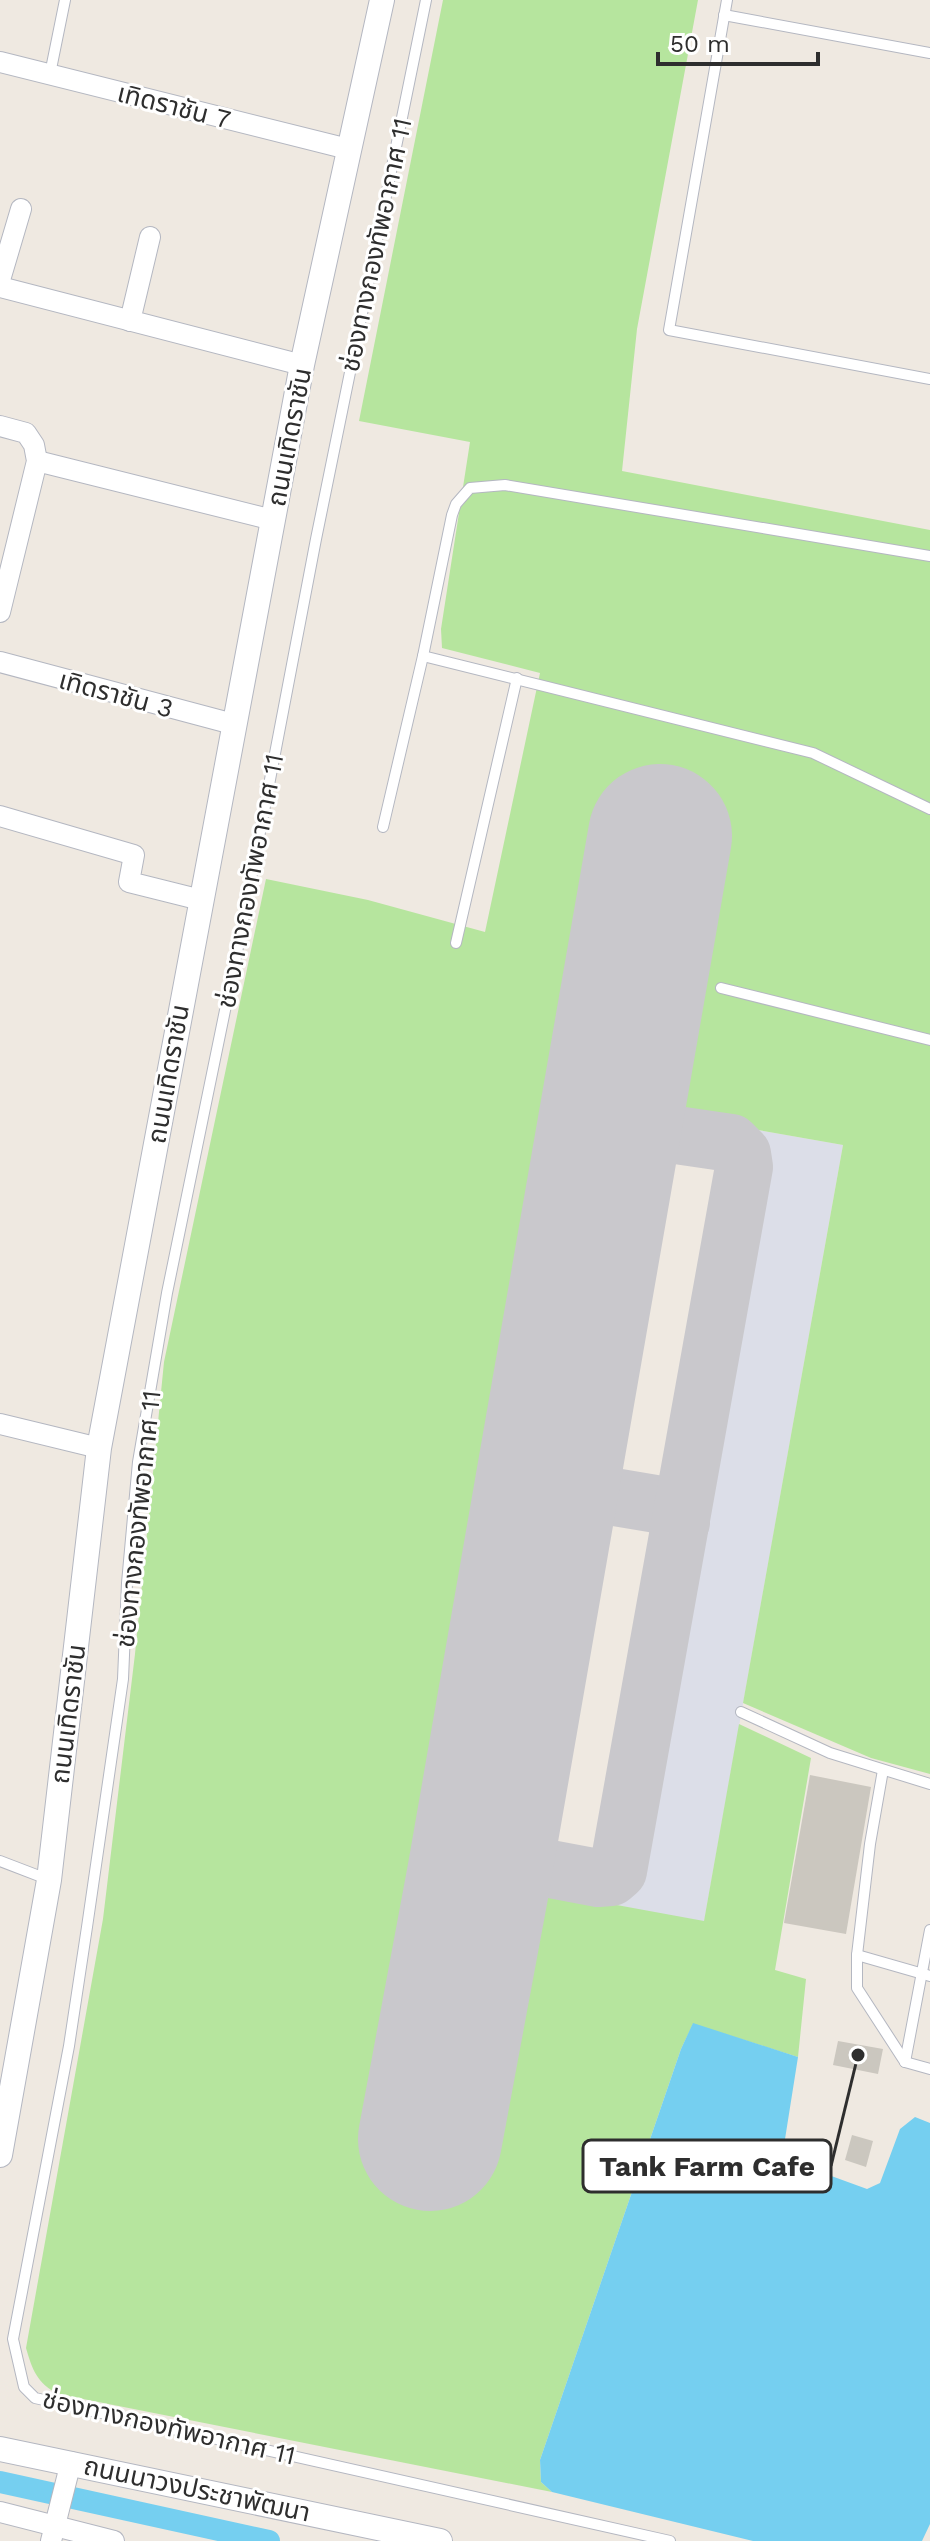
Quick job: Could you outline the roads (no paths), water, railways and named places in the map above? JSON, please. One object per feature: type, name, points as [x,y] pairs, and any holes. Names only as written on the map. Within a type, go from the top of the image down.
[{"type":"street","name":"ถนนเทิดราชัน","points":[[1,2147],[49,1880],[99,1448],[302,365],[382,0]]},
{"type":"street","name":"เทิดราชัน 7","points":[[0,62],[348,149]]},
{"type":"street","points":[[0,280],[21,209]]},
{"type":"street","points":[[130,321],[150,237]]},
{"type":"street","points":[[0,287],[302,365]]},
{"type":"street","points":[[0,426],[26,433],[34,445],[37,461],[6,560],[0,612]]},
{"type":"street","points":[[37,461],[273,520]]},
{"type":"street","name":"เทิดราชัน 3","points":[[0,662],[233,724]]},
{"type":"street","points":[[0,816],[134,855],[129,882],[201,900]]},
{"type":"street","points":[[0,1424],[99,1448]]},
{"type":"street","name":"ถนนนาวงประชาพัฒนา","points":[[0,2449],[68,2472],[440,2541]]},
{"type":"street","points":[[55,2525],[68,2472]]},
{"type":"street","points":[[0,2512],[114,2541]]},
{"type":"lane","points":[[50,74],[65,0]]},
{"type":"lane","name":"ช่องทางกองทัพอากาศ 11","points":[[426,0],[167,1293],[138,1462],[127,1583],[123,1679],[87,1927],[69,2046],[13,2339],[24,2387],[35,2398],[670,2541]]},
{"type":"lane","points":[[727,0],[669,330],[930,379]]},
{"type":"lane","points":[[724,15],[930,53]]},
{"type":"lane","points":[[383,827],[452,515],[456,504],[470,488],[505,485],[930,556]]},
{"type":"lane","points":[[423,656],[813,753],[930,809]]},
{"type":"lane","points":[[456,943],[517,678]]},
{"type":"lane","points":[[721,988],[930,1040]]},
{"type":"lane","points":[[741,1712],[830,1753],[930,1784]]},
{"type":"lane","points":[[883,1770],[870,1844],[857,1955],[857,1988],[905,2062],[930,2069]]},
{"type":"lane","points":[[0,1861],[49,1880]]},
{"type":"lane","points":[[905,2062],[926,1975],[930,1930]]},
{"type":"lane","points":[[857,1955],[926,1975]]},
{"type":"water","points":[[693,2023],[798,2057],[782,2158],[867,2189],[880,2183],[900,2129],[915,2117],[930,2123],[930,2524],[922,2541],[753,2541],[552,2492],[541,2482],[540,2460],[681,2049]]},
{"type":"waterway","points":[[0,2482],[269,2541]]},
{"type":"place","name":"Tank Farm Cafe","points":[[858,2055]]}]
